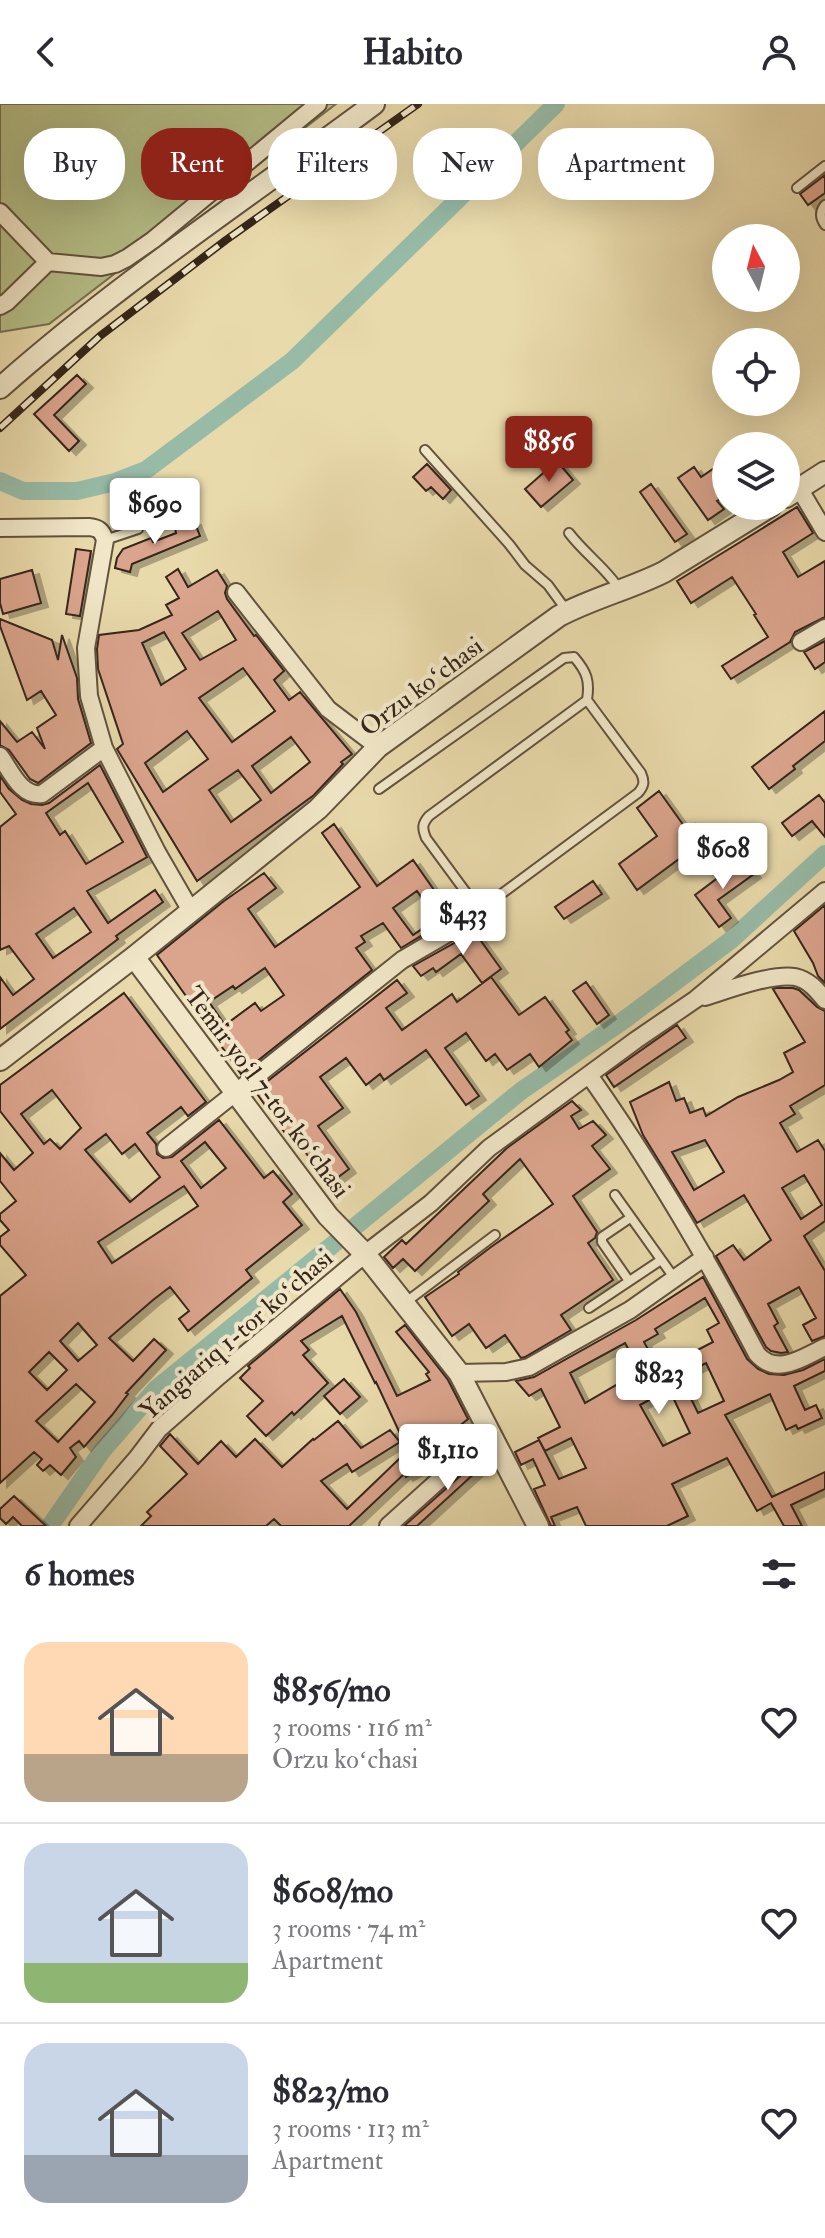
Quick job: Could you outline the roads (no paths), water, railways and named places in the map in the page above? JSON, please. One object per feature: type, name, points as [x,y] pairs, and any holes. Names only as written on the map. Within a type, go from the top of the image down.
[{"type":"street","points":[[0,212],[48,262],[101,267],[115,264],[153,240],[318,104]]},
{"type":"street","points":[[0,388],[168,252],[374,104]]},
{"type":"street","points":[[0,306],[48,262]]},
{"type":"street","points":[[800,488],[825,472]]},
{"type":"street","points":[[800,501],[825,532]]},
{"type":"street","name":"Orzu koʻchasi","points":[[0,1060],[318,809],[378,747],[568,611],[664,572],[748,520]]},
{"type":"street","points":[[0,528],[96,528],[103,532],[105,540],[86,648],[89,696],[104,748],[191,911]]},
{"type":"street","points":[[236,592],[328,709],[378,747]]},
{"type":"street","points":[[801,642],[825,628]]},
{"type":"street","points":[[0,756],[24,790],[37,795],[104,748]]},
{"type":"street","points":[[696,999],[825,891]]},
{"type":"street","points":[[166,1148],[402,960],[450,932]]},
{"type":"street","name":"Temir yoʻl 7-tor koʻchasi","points":[[134,957],[328,1216],[365,1254],[459,1373],[538,1526]]},
{"type":"street","points":[[696,999],[749,983],[793,976],[810,983],[825,1000]]},
{"type":"street","name":"Yangiariq 1-tor koʻchasi","points":[[78,1526],[159,1429],[365,1254],[431,1203],[489,1148],[696,999]]},
{"type":"street","points":[[589,1075],[632,1137],[705,1257],[764,1363],[773,1366],[788,1364],[825,1347]]},
{"type":"street","points":[[459,1373],[506,1372],[529,1367],[630,1310],[705,1257]]},
{"type":"street","points":[[388,1526],[489,1435]]},
{"type":"lane","points":[[797,188],[825,166]]},
{"type":"lane","points":[[825,205],[820,213],[825,225]]},
{"type":"lane","points":[[425,450],[568,611]]},
{"type":"lane","points":[[105,540],[138,529]]},
{"type":"lane","points":[[569,533],[584,552],[606,570],[620,591]]},
{"type":"lane","points":[[379,789],[564,658],[574,657],[586,672],[589,686],[587,700],[641,773],[643,788],[638,793],[450,932]]},
{"type":"lane","points":[[479,910],[426,838],[423,822],[587,700]]},
{"type":"lane","points":[[615,1195],[676,1280]]},
{"type":"lane","points":[[629,1281],[602,1242],[602,1237],[630,1218]]},
{"type":"lane","points":[[403,1304],[495,1235]]},
{"type":"lane","points":[[589,1308],[661,1260]]},
{"type":"waterway","points":[[0,481],[23,491],[77,491],[115,482],[146,470],[292,361],[556,104]]},
{"type":"waterway","points":[[50,1526],[102,1451],[156,1389],[521,1091],[624,1020],[731,940],[825,854]]},
{"type":"railway","points":[[0,428],[100,336],[226,240],[418,104]]}]
